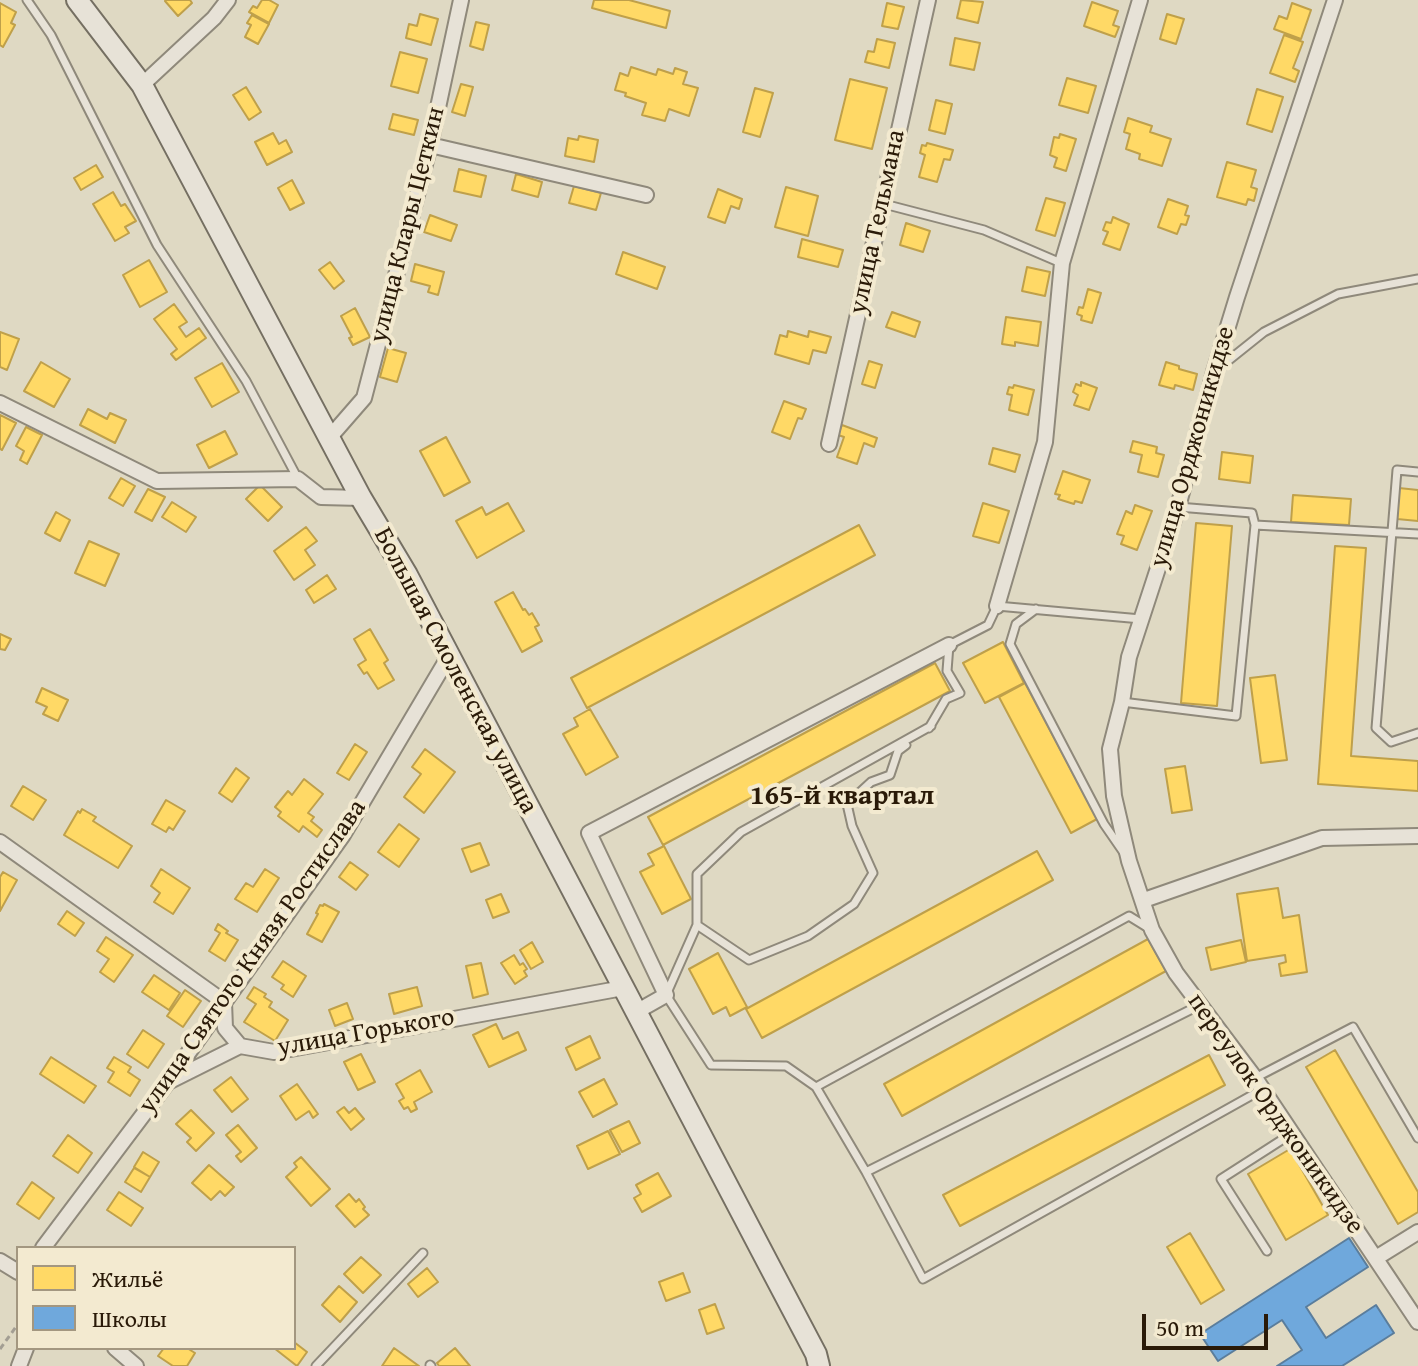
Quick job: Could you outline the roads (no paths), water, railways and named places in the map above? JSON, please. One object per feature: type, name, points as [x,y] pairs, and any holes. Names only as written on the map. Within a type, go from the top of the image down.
[{"type":"main road","name":"Большая Смоленская улица","points":[[77,0],[142,85],[361,498],[407,575],[820,1362]]},
{"type":"street","points":[[142,85],[214,18],[228,0]]},
{"type":"street","name":"улица Клары Цеткин","points":[[330,437],[364,398],[430,145],[461,0]]},
{"type":"street","name":"улица Тельмана","points":[[829,444],[928,0]]},
{"type":"street","points":[[997,606],[1045,442],[1062,263],[1140,0]]},
{"type":"street","name":"улица Орджоникидзе","points":[[1144,900],[1129,861],[1114,796],[1110,749],[1129,657],[1178,507],[1241,283],[1335,0]]},
{"type":"street","points":[[430,145],[646,195]]},
{"type":"street","points":[[0,403],[157,481],[298,479],[321,497],[361,498]]},
{"type":"street","points":[[636,1012],[666,995],[589,833],[949,645]]},
{"type":"street","name":"улица Святого Князя Ростислава","points":[[45,1246],[167,1083],[343,835],[449,656]]},
{"type":"street","points":[[1144,900],[1322,838],[1418,836]]},
{"type":"street","points":[[0,842],[224,1002]]},
{"type":"street","name":"переулок Орджоникидзе","points":[[1144,900],[1152,930],[1176,973],[1259,1083],[1418,1322]]},
{"type":"street","name":"улица Горького","points":[[224,1002],[225,1028],[240,1046],[274,1052],[623,988]]},
{"type":"street","points":[[167,1083],[240,1046]]},
{"type":"street","points":[[1376,1258],[1418,1232]]},
{"type":"street","points":[[117,1350],[136,1366]]},
{"type":"lane","points":[[27,0],[51,35],[157,245],[246,381],[298,479]]},
{"type":"lane","points":[[881,204],[984,230],[1062,263]]},
{"type":"lane","points":[[1214,372],[1264,332],[1338,294],[1418,279]]},
{"type":"lane","points":[[1418,472],[1397,470],[1376,728],[1391,742],[1418,733]]},
{"type":"lane","points":[[1122,702],[1236,716],[1255,525],[1252,513],[1178,507]]},
{"type":"lane","points":[[1255,525],[1418,534]]},
{"type":"lane","points":[[697,925],[749,960],[808,936],[854,904],[873,873],[852,826],[847,804],[871,782],[890,775],[898,751],[931,726],[946,699],[960,693],[947,671],[949,645],[988,625],[997,606],[1141,619]]},
{"type":"lane","points":[[1036,609],[1016,624],[1010,644],[1104,824],[1129,861]]},
{"type":"lane","points":[[931,726],[741,832],[697,874],[697,925],[666,995],[711,1065],[786,1066],[816,1087],[923,1279],[1353,1027],[1418,1138]]},
{"type":"lane","points":[[816,1087],[1129,916],[1152,930]]},
{"type":"lane","points":[[866,1172],[1200,1005]]},
{"type":"lane","points":[[1267,1251],[1221,1179],[1291,1134]]},
{"type":"lane","points":[[316,1366],[423,1253]]},
{"type":"district","name":"165-й квартал","points":[[842,797]]}]
